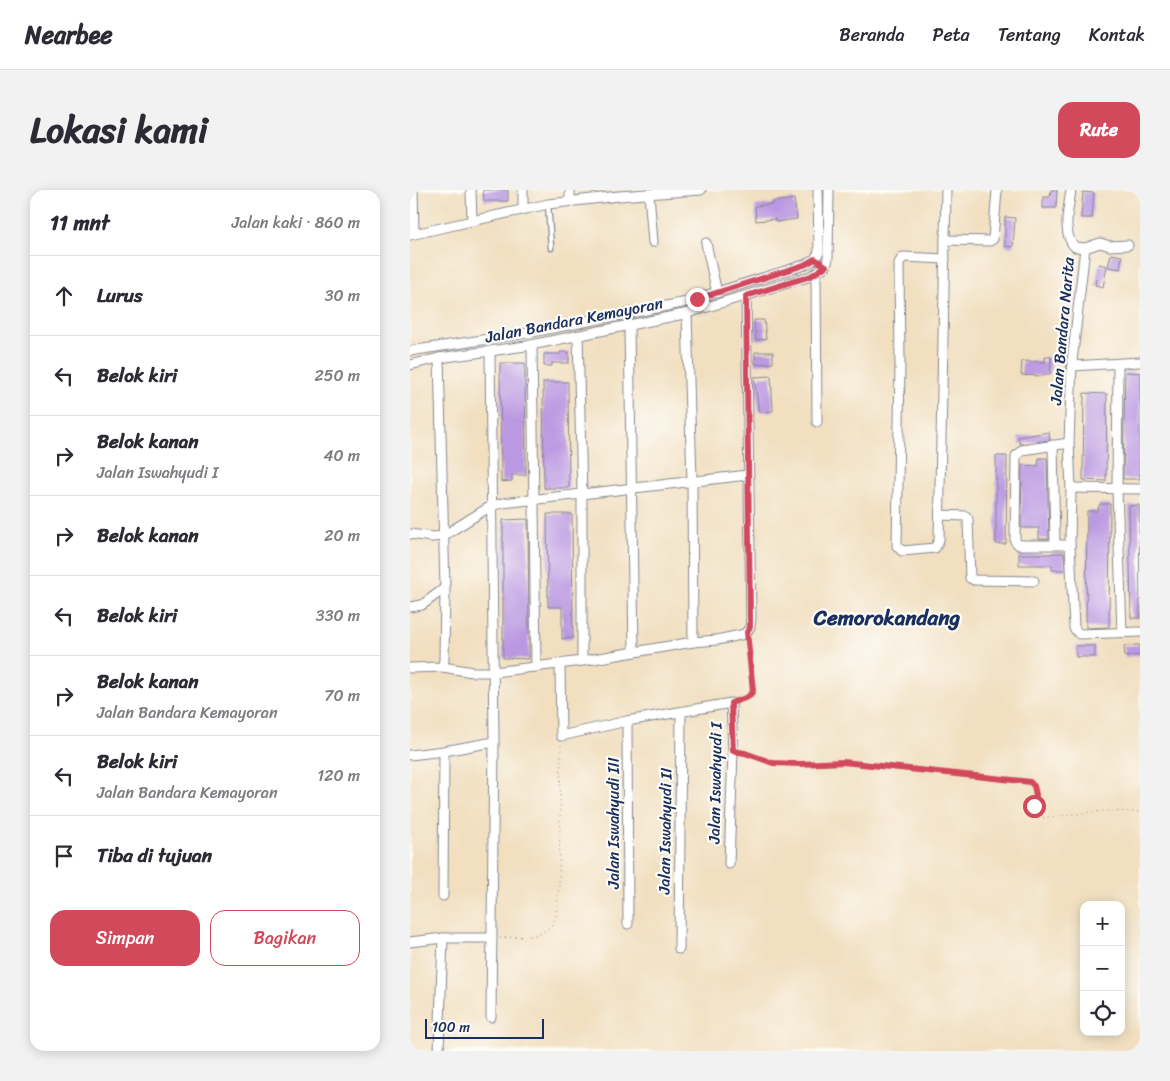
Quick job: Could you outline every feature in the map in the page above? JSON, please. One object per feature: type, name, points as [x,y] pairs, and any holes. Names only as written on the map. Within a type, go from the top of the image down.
[{"type":"street","points":[[413,190],[412,234],[524,208],[619,193],[649,194],[701,190]]},
{"type":"street","points":[[471,190],[472,220]]},
{"type":"street","points":[[523,190],[524,208]]},
{"type":"street","points":[[570,190],[570,201]]},
{"type":"street","points":[[818,190],[819,252],[815,259],[826,266],[828,259],[829,190]]},
{"type":"street","points":[[945,258],[902,257],[900,260],[897,546],[902,551],[935,548],[939,540],[940,515],[945,258],[946,190]]},
{"type":"street","points":[[945,240],[993,240],[997,190]]},
{"type":"street","name":"Jalan Bandara Narita","points":[[1071,190],[1067,224],[1068,238],[1075,247],[1085,248],[1074,338],[1068,443],[1071,488],[1070,545],[1075,631],[1079,634],[1140,632]]},
{"type":"street","points":[[649,194],[653,242]]},
{"type":"street","points":[[706,243],[717,292]]},
{"type":"street","points":[[1085,248],[1092,244],[1100,243],[1110,246],[1128,244]]},
{"type":"street","name":"Jalan Bandara Kemayoran","points":[[410,351],[527,333],[682,303],[804,265],[815,259]]},
{"type":"street","name":"Jalan Bandara Kemayoran","points":[[410,365],[439,358],[532,345],[687,314],[816,273],[826,266]]},
{"type":"street","points":[[816,273],[817,422]]},
{"type":"street","points":[[410,668],[443,667],[472,672],[494,672],[582,661],[724,638],[747,632],[750,627],[750,617],[746,296]]},
{"type":"street","points":[[687,314],[692,482],[693,642]]},
{"type":"street","points":[[629,326],[634,652]]},
{"type":"street","points":[[578,336],[582,495],[582,661]]},
{"type":"street","points":[[532,345],[536,666]]},
{"type":"street","points":[[490,352],[494,672],[491,1016]]},
{"type":"street","points":[[439,358],[445,588],[443,667]]},
{"type":"street","points":[[1072,364],[1140,362]]},
{"type":"street","points":[[1118,364],[1117,490],[1122,632]]},
{"type":"street","points":[[1068,443],[1022,450],[1016,456],[1015,541],[1019,545],[1070,545]]},
{"type":"street","points":[[1053,445],[1055,544]]},
{"type":"street","points":[[410,534],[432,537],[443,536],[491,506],[748,475]]},
{"type":"street","points":[[1071,488],[1140,489]]},
{"type":"street","points":[[940,515],[966,516],[968,519],[970,578],[974,580],[1034,581]]},
{"type":"street","points":[[410,607],[422,605],[445,588]]},
{"type":"street","points":[[560,664],[561,736],[627,721],[731,703]]},
{"type":"street","name":"Jalan Iswahyudi I","points":[[729,864],[733,751],[731,703]]},
{"type":"street","name":"Jalan Iswahyudi II","points":[[679,949],[681,713]]},
{"type":"street","name":"Jalan Iswahyudi III","points":[[627,721],[628,924]]},
{"type":"street","points":[[410,755],[494,742]]},
{"type":"street","points":[[443,896],[444,751]]},
{"type":"street","points":[[410,942],[442,938],[492,938]]},
{"type":"street","points":[[439,1051],[442,938]]},
{"type":"lane","points":[[548,204],[551,248]]},
{"type":"path","points":[[731,703],[748,697],[753,693],[747,632]]},
{"type":"path","points":[[492,938],[533,936],[542,933],[550,926],[556,916],[559,887],[561,736]]},
{"type":"path","points":[[733,751],[745,753],[773,763],[843,762],[907,767],[1030,782],[1035,790],[1034,811],[1039,818],[1103,811],[1140,812]]},
{"type":"building","points":[[483,190],[508,190],[508,201],[484,201]]},
{"type":"building","points":[[1051,190],[1057,190],[1056,208],[1043,208],[1043,197],[1050,197]]},
{"type":"building","points":[[1083,192],[1094,193],[1092,218],[1081,218]]},
{"type":"building","points":[[794,199],[797,219],[776,222],[775,219],[756,221],[755,206]]},
{"type":"building","points":[[1005,217],[1015,218],[1013,247],[1005,246]]},
{"type":"building","points":[[1111,254],[1122,256],[1120,269],[1108,267]]},
{"type":"building","points":[[1099,264],[1107,266],[1103,287],[1095,285]]},
{"type":"building","points":[[754,320],[764,320],[766,339],[756,340]]},
{"type":"building","points":[[560,352],[569,352],[569,363],[552,363],[552,366],[544,366],[544,354],[560,354]]},
{"type":"building","points":[[755,352],[773,352],[773,363],[755,364]]},
{"type":"building","points":[[1045,357],[1051,357],[1050,374],[1044,374],[1043,376],[1021,375],[1022,361],[1045,362]]},
{"type":"building","points":[[500,363],[525,363],[526,475],[512,475],[512,481],[501,482]]},
{"type":"building","points":[[1125,372],[1140,373],[1140,479],[1123,479]]},
{"type":"building","points":[[771,376],[773,411],[759,412],[754,377]]},
{"type":"building","points":[[543,382],[568,382],[569,488],[544,488]]},
{"type":"building","points":[[1084,393],[1107,394],[1106,481],[1083,480]]},
{"type":"building","points":[[1049,432],[1050,440],[1020,444],[1018,437]]},
{"type":"building","points":[[996,456],[1007,456],[1006,544],[996,544]]},
{"type":"building","points":[[1039,458],[1047,458],[1049,539],[1039,539],[1039,528],[1021,528],[1022,465],[1038,466]]},
{"type":"building","points":[[1100,504],[1110,504],[1109,627],[1086,628],[1087,511],[1097,511]]},
{"type":"building","points":[[1139,505],[1140,618],[1131,618],[1129,506]]},
{"type":"building","points":[[547,514],[572,514],[573,638],[562,639],[562,607],[548,607]]},
{"type":"building","points":[[528,519],[529,659],[503,658],[503,520]]},
{"type":"building","points":[[1064,553],[1065,570],[1052,570],[1052,565],[1019,565],[1019,554]]},
{"type":"building","points":[[1140,645],[1140,655],[1125,657],[1124,646]]},
{"type":"building","points":[[1076,646],[1095,646],[1095,657],[1076,657]]},
{"type":"district","name":"Cemorokandang","points":[[887,618]]},
{"type":"route","points":[[697,299],[804,265],[815,259],[826,266],[811,276],[746,296],[750,578],[750,627],[747,632],[753,693],[748,697],[731,703],[733,751],[782,764],[843,762],[907,767],[1030,782],[1034,786],[1036,795],[1034,806]]}]
